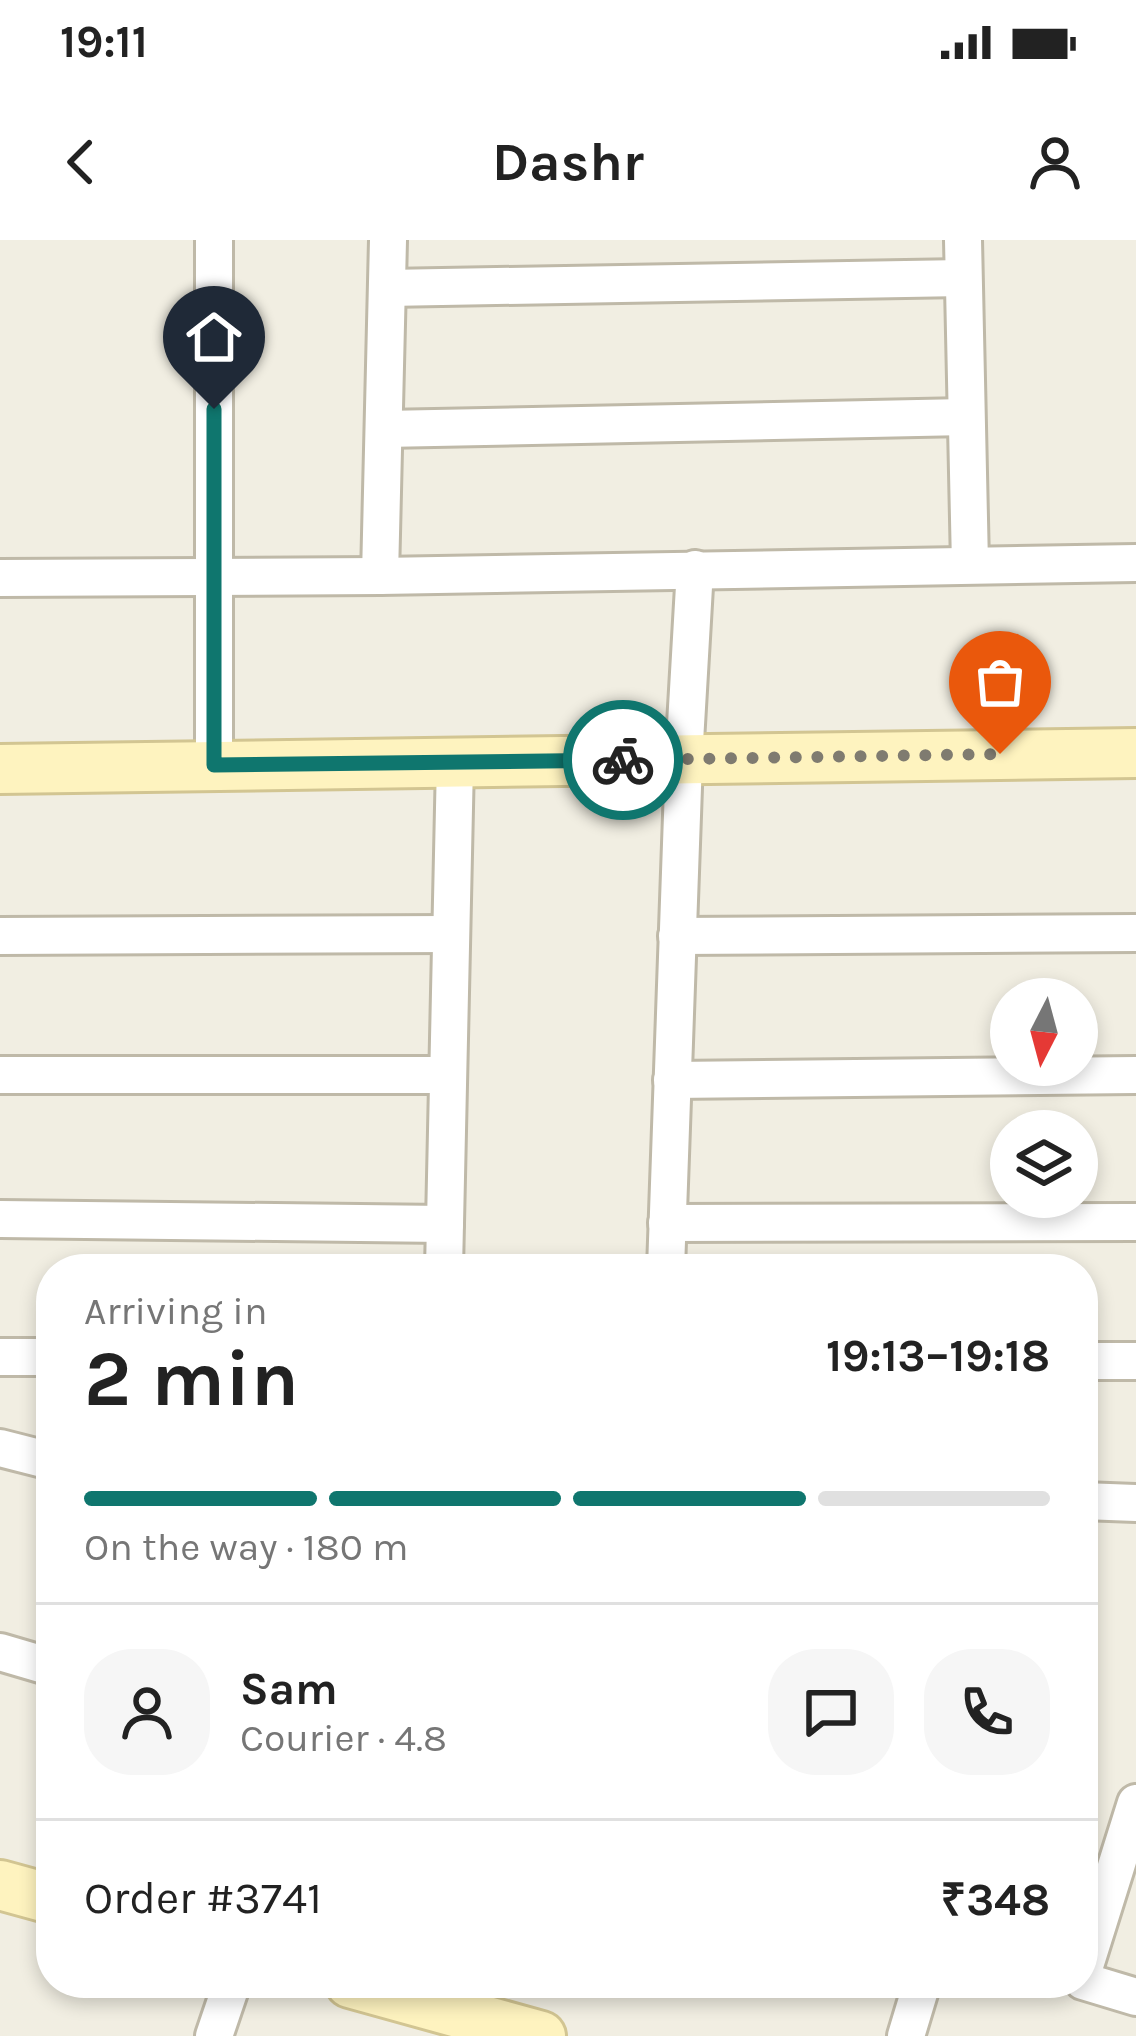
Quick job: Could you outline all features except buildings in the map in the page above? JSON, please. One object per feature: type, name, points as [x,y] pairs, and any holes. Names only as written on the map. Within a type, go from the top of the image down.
[{"type":"street","points":[[214,240],[214,765]]},
{"type":"street","points":[[380,576],[388,240]]},
{"type":"street","points":[[963,240],[970,565]]},
{"type":"street","points":[[387,287],[963,278]]},
{"type":"street","points":[[383,430],[966,417]]},
{"type":"street","points":[[0,578],[1136,562]]},
{"type":"street","points":[[666,1254],[695,569]]},
{"type":"street","points":[[0,769],[1136,753]]},
{"type":"street","points":[[444,1254],[455,762]]},
{"type":"street","points":[[677,937],[1136,933]]},
{"type":"street","points":[[0,936],[452,934]]},
{"type":"street","points":[[0,1075],[448,1076]]},
{"type":"street","points":[[672,1080],[1136,1075]]},
{"type":"street","points":[[0,1219],[445,1224]]},
{"type":"street","points":[[667,1223],[1136,1222]]},
{"type":"street","points":[[0,1357],[36,1357]]},
{"type":"street","points":[[1098,1360],[1136,1361]]},
{"type":"street","points":[[0,1448],[36,1457]]},
{"type":"street","points":[[1098,1503],[1136,1503]]},
{"type":"street","points":[[0,1652],[36,1663]]},
{"type":"street","points":[[1098,1931],[1134,1820]]},
{"type":"street","points":[[1098,1983],[1136,1997]]},
{"type":"street","points":[[214,2036],[227,1998]]},
{"type":"street","points":[[403,1998],[533,2035]]},
{"type":"street","points":[[906,2036],[917,1998]]},
{"type":"way so far","points":[[623,760],[1000,754]]},
{"type":"route","points":[[214,409],[214,765],[623,760]]}]
